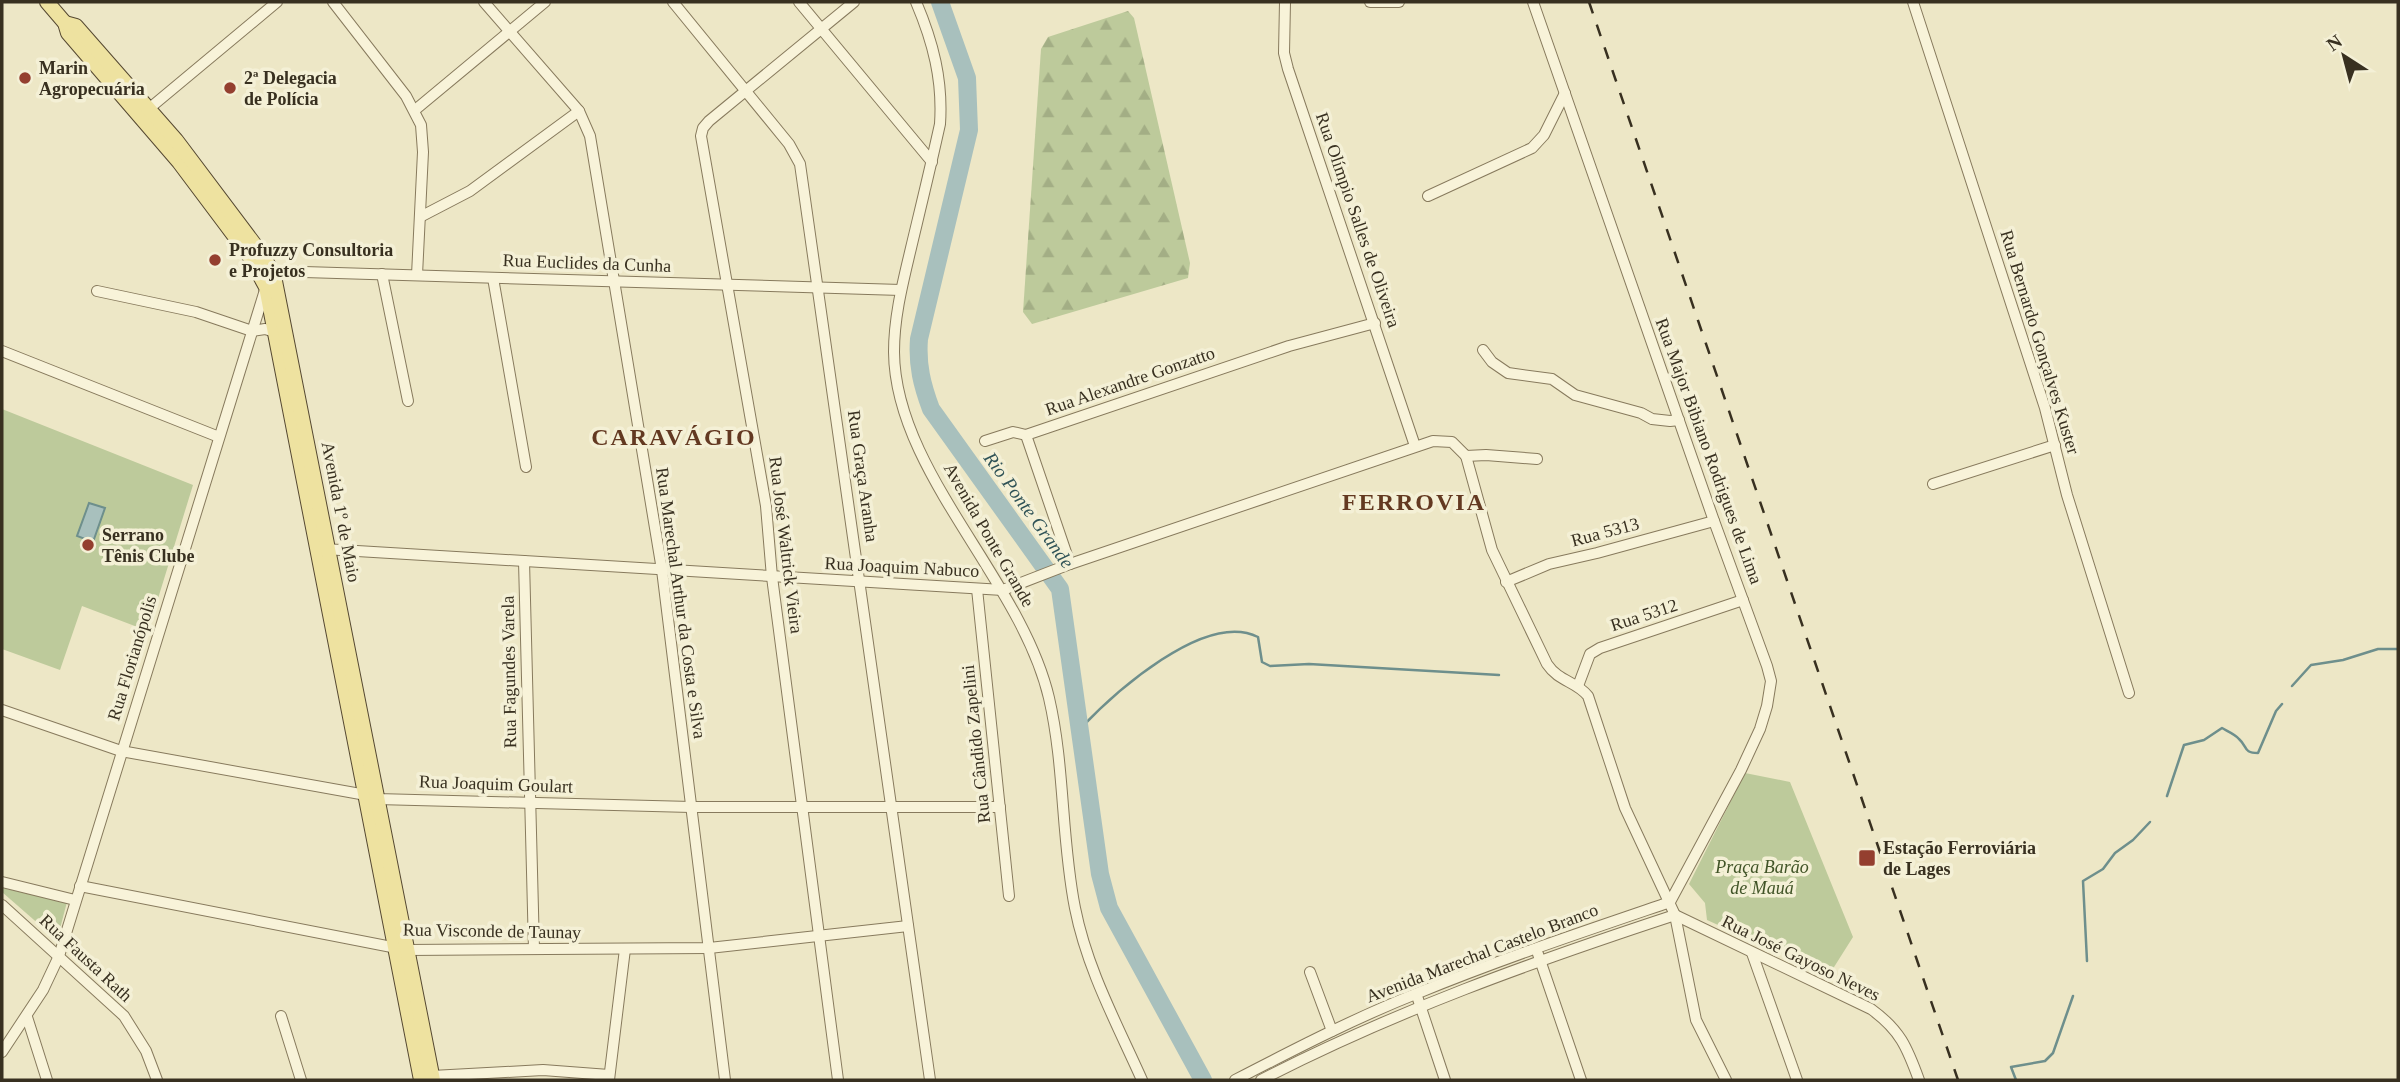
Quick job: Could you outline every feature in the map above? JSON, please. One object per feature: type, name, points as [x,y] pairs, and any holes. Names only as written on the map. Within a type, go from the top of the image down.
[{"type":"main road","name":"Avenida 1º de Maio","points":[[47,2],[65,23],[68,33],[145,112],[204,184],[271,271],[276,283],[323,549],[429,1079]]},
{"type":"main road","name":"Avenida 1º de Maio","points":[[204,184],[266,287],[323,549]]},
{"type":"main road","points":[[266,287],[271,271]]},
{"type":"street","points":[[145,112],[277,2]]},
{"type":"street","points":[[333,2],[415,110],[423,137],[417,275]]},
{"type":"street","name":"Rua Marechal Arthur da Costa e Silva","points":[[484,2],[579,111],[590,136],[662,570],[725,1080]]},
{"type":"street","points":[[415,110],[545,2]]},
{"type":"street","name":"Rua Graça Aranha","points":[[673,2],[789,144],[800,164],[930,1080]]},
{"type":"street","points":[[799,2],[932,162]]},
{"type":"street","name":"Rua José Waltrick Vieira","points":[[838,1080],[772,576],[766,506],[701,136],[705,124],[854,2]]},
{"type":"street","name":"Avenida Ponte Grande","points":[[916,2],[933,46],[939,76],[940,124],[895,325],[894,355],[899,390],[924,459],[1003,590],[1034,655],[1049,696],[1058,753],[1070,879],[1084,944],[1097,980],[1142,1080]]},
{"type":"street","name":"Rua Olímpio Salles de Oliveira","points":[[1285,2],[1284,53],[1288,69],[1415,446]]},
{"type":"street","points":[[1370,2],[1399,2]]},
{"type":"street","name":"Rua Major Bibiano Rodrigues de Lima","points":[[1533,2],[1771,681],[1767,706],[1752,749],[1670,902]]},
{"type":"street","name":"Rua Bernardo Gonçalves Kuster","points":[[1913,2],[2046,408],[2067,495],[2129,693]]},
{"type":"street","points":[[1428,196],[1532,148],[1544,135],[1564,93]]},
{"type":"street","points":[[420,217],[478,187],[579,111]]},
{"type":"street","name":"Rua Euclides da Cunha","points":[[271,271],[901,290]]},
{"type":"street","points":[[382,274],[408,401]]},
{"type":"street","points":[[493,278],[526,467]]},
{"type":"street","name":"Rua Florianópolis","points":[[2,1052],[27,1017],[59,956],[266,287]]},
{"type":"street","points":[[97,291],[196,312],[252,331],[265,329],[275,332]]},
{"type":"street","name":"Rua Alexandre Gonzatto","points":[[985,441],[1013,432],[1026,435],[1289,346],[1375,323]]},
{"type":"street","points":[[1483,350],[1492,362],[1508,373],[1552,379],[1575,395],[1641,413],[1652,419],[1679,420]]},
{"type":"street","points":[[2,351],[219,437]]},
{"type":"street","points":[[1026,435],[1070,564]]},
{"type":"street","name":"Rua Joaquim Nabuco","points":[[323,549],[1003,590],[1070,564],[1415,446],[1442,440],[1452,442],[1466,456],[1503,455],[1537,459]]},
{"type":"street","points":[[1933,484],[2055,445]]},
{"type":"street","points":[[1466,456],[1492,550],[1506,582],[1552,672],[1578,686],[1588,696],[1625,808],[1675,915],[1696,1020],[1726,1080]]},
{"type":"street","name":"Rua 5313","points":[[1506,582],[1549,564],[1597,554],[1714,520]]},
{"type":"street","name":"Rua Fagundes Varela","points":[[524,561],[534,949]]},
{"type":"street","name":"Rua Cândido Zapelini","points":[[977,589],[1009,896]]},
{"type":"street","name":"Rua 5312","points":[[1578,686],[1590,654],[1600,648],[1743,600]]},
{"type":"street","name":"Rua Joaquim Goulart","points":[[2,710],[121,751],[372,797],[691,807],[1000,807]]},
{"type":"street","points":[[2,882],[75,900]]},
{"type":"street","name":"Rua Visconde de Taunay","points":[[80,886],[401,949],[709,948],[908,926]]},
{"type":"street","name":"Avenida Marechal Castelo Branco","points":[[1235,1080],[1332,1031],[1416,993],[1670,902]]},
{"type":"street","name":"Rua Fausta Rath","points":[[2,905],[124,1016],[146,1051],[157,1080]]},
{"type":"street","name":"Avenida Marechal Castelo Branco","points":[[1261,1080],[1420,1006],[1540,960],[1675,915]]},
{"type":"street","name":"Rua José Gayoso Neves","points":[[1675,915],[1871,1009],[1899,1034],[1910,1054],[1919,1080]]},
{"type":"street","points":[[1536,948],[1581,1080]]},
{"type":"street","points":[[429,1079],[544,1070],[609,1078],[625,949]]},
{"type":"street","points":[[1752,953],[1797,1080]]},
{"type":"street","points":[[1310,971],[1332,1031]]},
{"type":"street","points":[[1416,993],[1445,1080]]},
{"type":"street","points":[[281,1016],[301,1080]]},
{"type":"street","points":[[27,1017],[47,1080]]},
{"type":"green space","points":[[1128,11],[1134,18],[1190,263],[1188,278],[1032,324],[1023,312],[1041,49],[1048,37]]},
{"type":"green space","name":"Serrano Tênis Clube","points":[[2,409],[193,485],[148,631],[82,606],[60,670],[2,649]]},
{"type":"green space","name":"Praça Barão de Mauá","points":[[1745,773],[1790,782],[1853,937],[1829,975],[1707,920],[1705,903],[1689,884]]},
{"type":"green space","points":[[2,888],[67,902],[57,940],[2,892]]},
{"type":"water","points":[[89,503],[105,508],[93,542],[77,536]]},
{"type":"waterway","name":"Rio Ponte Grande","points":[[940,2],[967,78],[969,130],[919,339],[923,383],[931,409],[1060,589],[1100,874],[1109,908],[1203,1080]]},
{"type":"waterway","points":[[1080,729],[1137,677],[1187,645],[1212,635],[1236,632],[1258,637],[1262,662],[1270,666],[1309,664],[1499,675]]},
{"type":"waterway","points":[[2292,686],[2311,665],[2343,660],[2378,649],[2398,649]]},
{"type":"waterway","points":[[2167,796],[2184,745],[2204,740],[2222,728],[2237,737],[2248,751],[2258,753],[2276,711],[2282,704]]},
{"type":"waterway","points":[[2087,961],[2083,881],[2103,869],[2115,853],[2133,840],[2150,822]]},
{"type":"waterway","points":[[2016,1080],[2011,1067],[2045,1061],[2053,1053],[2073,996]]},
{"type":"railway","points":[[1589,2],[1958,1080]]},
{"type":"place","name":"Marin Agropecuária","points":[[25,78]]},
{"type":"place","name":"2ª Delegacia de Polícia","points":[[230,88]]},
{"type":"place","name":"Profuzzy Consultoria e Projetos","points":[[215,260]]},
{"type":"place","name":"Serrano Tênis Clube","points":[[88,545]]},
{"type":"place","name":"Estação Ferroviária de Lages","points":[[1867,858]]},
{"type":"district","name":"CARAVÁGIO","points":[[674,437]]},
{"type":"district","name":"FERROVIA","points":[[1414,502]]}]
